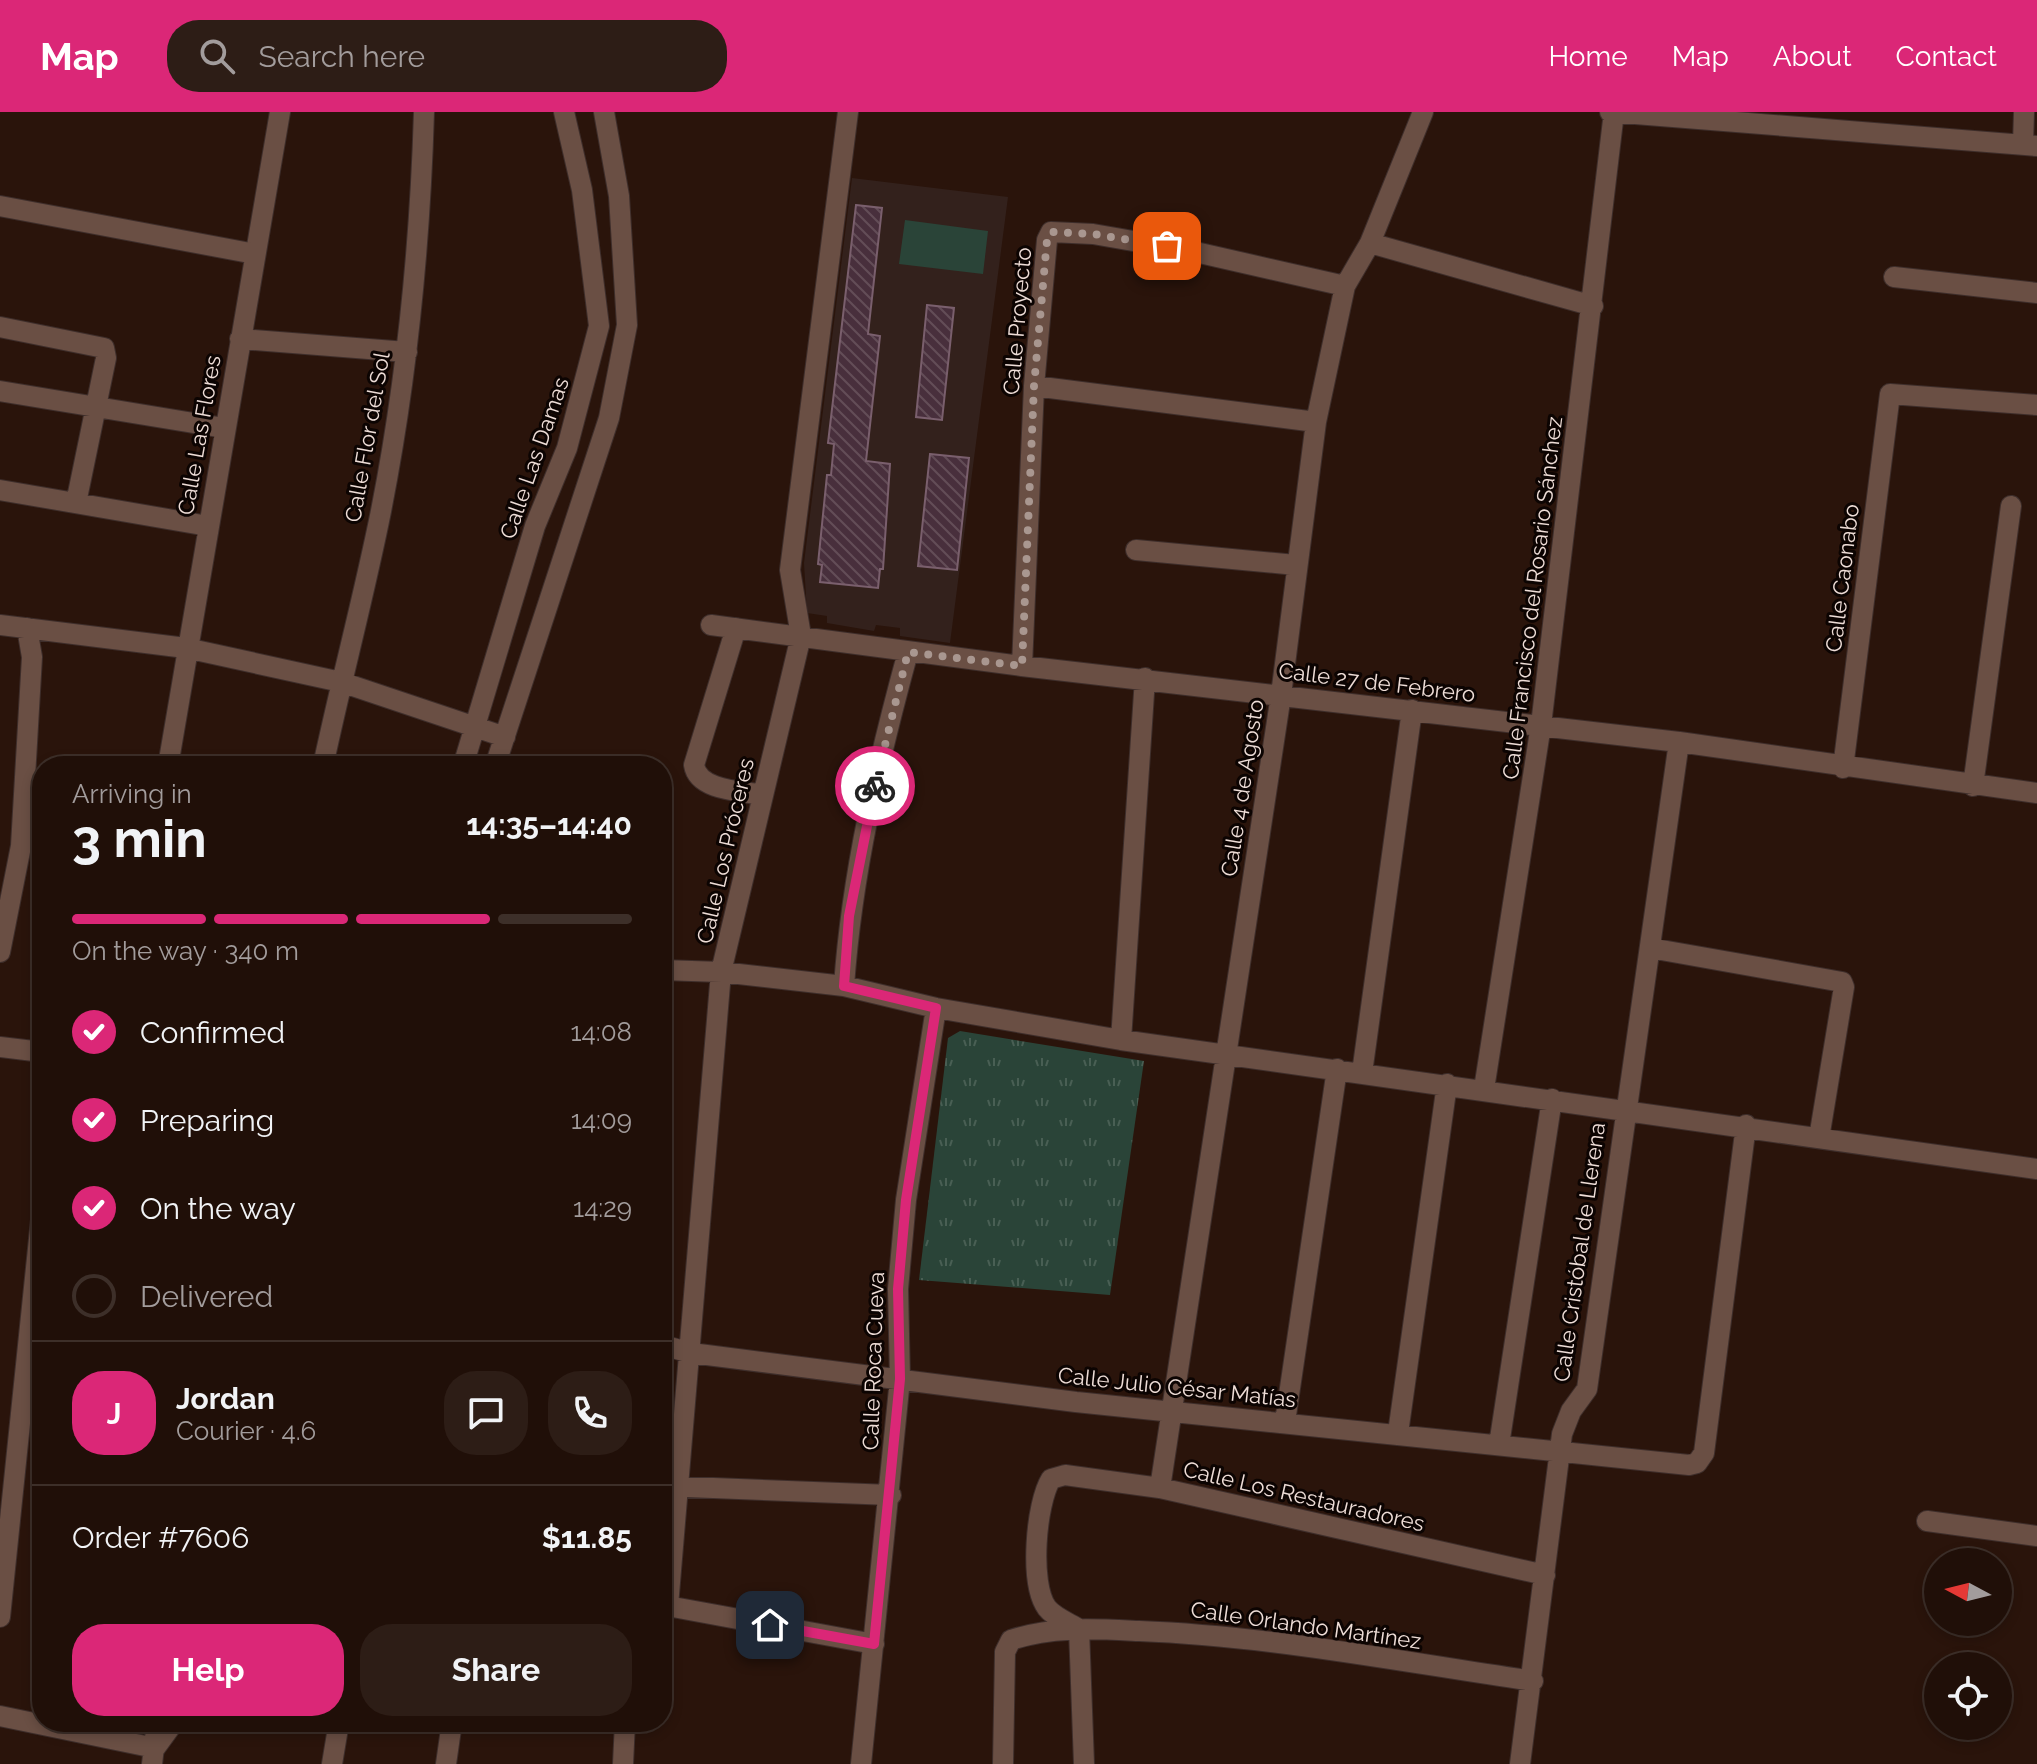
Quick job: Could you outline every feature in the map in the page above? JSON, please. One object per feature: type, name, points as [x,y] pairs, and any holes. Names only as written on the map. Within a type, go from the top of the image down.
[{"type":"street","name":"Calle Las Flores","points":[[170,756],[280,112]]},
{"type":"street","name":"Calle Flor del Sol","points":[[325,756],[381,510],[407,352],[420,229],[424,112]]},
{"type":"street","name":"Calle Las Damas","points":[[466,756],[535,526],[567,448],[599,326],[582,190],[564,112]]},
{"type":"street","points":[[498,756],[609,418],[627,325],[619,196],[604,112]]},
{"type":"street","name":"Calle Los Próceres","points":[[672,1480],[691,1353],[721,972],[801,636],[790,570],[848,112]]},
{"type":"street","name":"Calle 4 de Agosto","points":[[1160,1488],[1281,695],[1316,422],[1345,286],[1370,243],[1423,112]]},
{"type":"street","points":[[1612,112],[2030,145],[2024,112]]},
{"type":"street","name":"Calle Francisco del Rosario Sánchez","points":[[1484,1089],[1541,725],[1593,306],[1612,112]]},
{"type":"street","points":[[0,206],[255,254]]},
{"type":"street","name":"Calle Proyecto","points":[[1022,666],[1034,386],[1047,240],[1051,232],[1093,234],[1191,251],[1345,286]]},
{"type":"street","points":[[1370,243],[1593,306]]},
{"type":"street","points":[[1894,277],[2037,293]]},
{"type":"street","points":[[599,326],[627,325]]},
{"type":"street","points":[[0,327],[104,348],[106,358],[76,503]]},
{"type":"street","points":[[240,339],[407,352]]},
{"type":"street","points":[[1034,386],[1316,422]]},
{"type":"street","points":[[0,391],[224,428]]},
{"type":"street","name":"Calle Caonabo","points":[[1843,768],[1890,394],[2037,405]]},
{"type":"street","points":[[0,490],[208,526]]},
{"type":"street","points":[[1973,786],[2011,506]]},
{"type":"street","points":[[1136,550],[1296,565]]},
{"type":"street","points":[[0,625],[186,648],[341,682],[505,737]]},
{"type":"street","name":"Calle 27 de Febrero","points":[[711,625],[1022,666],[1679,742],[1843,768],[2037,793]]},
{"type":"street","points":[[0,952],[21,846],[32,657],[27,628]]},
{"type":"street","points":[[736,628],[694,765],[696,775],[703,782],[763,795]]},
{"type":"street","points":[[844,986],[849,916],[882,749],[908,652]]},
{"type":"street","points":[[1121,1040],[1145,678]]},
{"type":"street","points":[[1362,1073],[1412,710]]},
{"type":"street","name":"Calle Cristóbal de Llerena","points":[[1520,1764],[1533,1681],[1562,1434],[1571,1411],[1587,1389],[1624,1110],[1679,742]]},
{"type":"street","points":[[1650,948],[1842,982],[1844,987],[1819,1138]]},
{"type":"street","points":[[672,970],[721,972],[844,986],[936,1008],[1121,1040],[1746,1125],[2037,1169]]},
{"type":"street","name":"Calle Roca Cueva","points":[[861,1764],[891,1495],[900,1379],[898,1289],[906,1200],[936,1008]]},
{"type":"street","points":[[0,1047],[32,1051]]},
{"type":"street","points":[[1285,1422],[1337,1069]]},
{"type":"street","points":[[1398,1433],[1447,1084]]},
{"type":"street","points":[[1499,1445],[1552,1099]]},
{"type":"street","name":"Calle Julio César Matías","points":[[672,1348],[691,1353],[1171,1411],[1689,1465],[1697,1463],[1704,1453],[1746,1125]]},
{"type":"street","points":[[0,1617],[32,1307]]},
{"type":"street","name":"Calle Los Restauradores","points":[[1079,1629],[1049,1610],[1036,1579],[1043,1492],[1051,1479],[1065,1475],[1160,1488],[1545,1575]]},
{"type":"street","points":[[672,1487],[891,1495]]},
{"type":"street","points":[[1927,1521],[2037,1536]]},
{"type":"street","points":[[672,1607],[874,1644]]},
{"type":"street","points":[[1079,1629],[1085,1764]]},
{"type":"street","name":"Calle Orlando Martínez","points":[[1003,1764],[1005,1652],[1011,1640],[1025,1636],[1079,1629],[1212,1634],[1533,1681]]},
{"type":"street","points":[[0,1716],[32,1724]]},
{"type":"street","points":[[62,1732],[154,1756]]},
{"type":"street","points":[[154,1756],[156,1732]]},
{"type":"street","points":[[154,1756],[168,1732]]},
{"type":"street","points":[[332,1764],[337,1732]]},
{"type":"street","points":[[446,1764],[451,1732]]},
{"type":"street","points":[[623,1764],[625,1732]]},
{"type":"shaded area","points":[[852,178],[1008,197],[950,643],[900,636],[900,628],[876,625],[874,631],[827,623],[827,616],[807,613],[804,563]]},
{"type":"green space","points":[[905,220],[988,231],[983,274],[899,264]]},
{"type":"green space","points":[[960,1031],[1144,1061],[1110,1295],[919,1280],[948,1038]]},
{"type":"building","points":[[856,205],[882,208],[868,334],[880,336],[866,461],[890,464],[883,569],[880,569],[878,588],[820,582],[822,565],[818,564],[827,475],[831,475],[834,444],[828,443]]},
{"type":"building","points":[[927,305],[954,308],[942,420],[916,417]]},
{"type":"building","points":[[930,454],[969,458],[957,570],[918,566]]},
{"type":"way so far","points":[[875,786],[908,652],[1022,666],[1034,386],[1047,240],[1051,232],[1061,230],[1167,246]]},
{"type":"route","points":[[770,1625],[874,1644],[900,1379],[898,1289],[906,1200],[936,1008],[844,986],[849,916],[875,786]]}]
